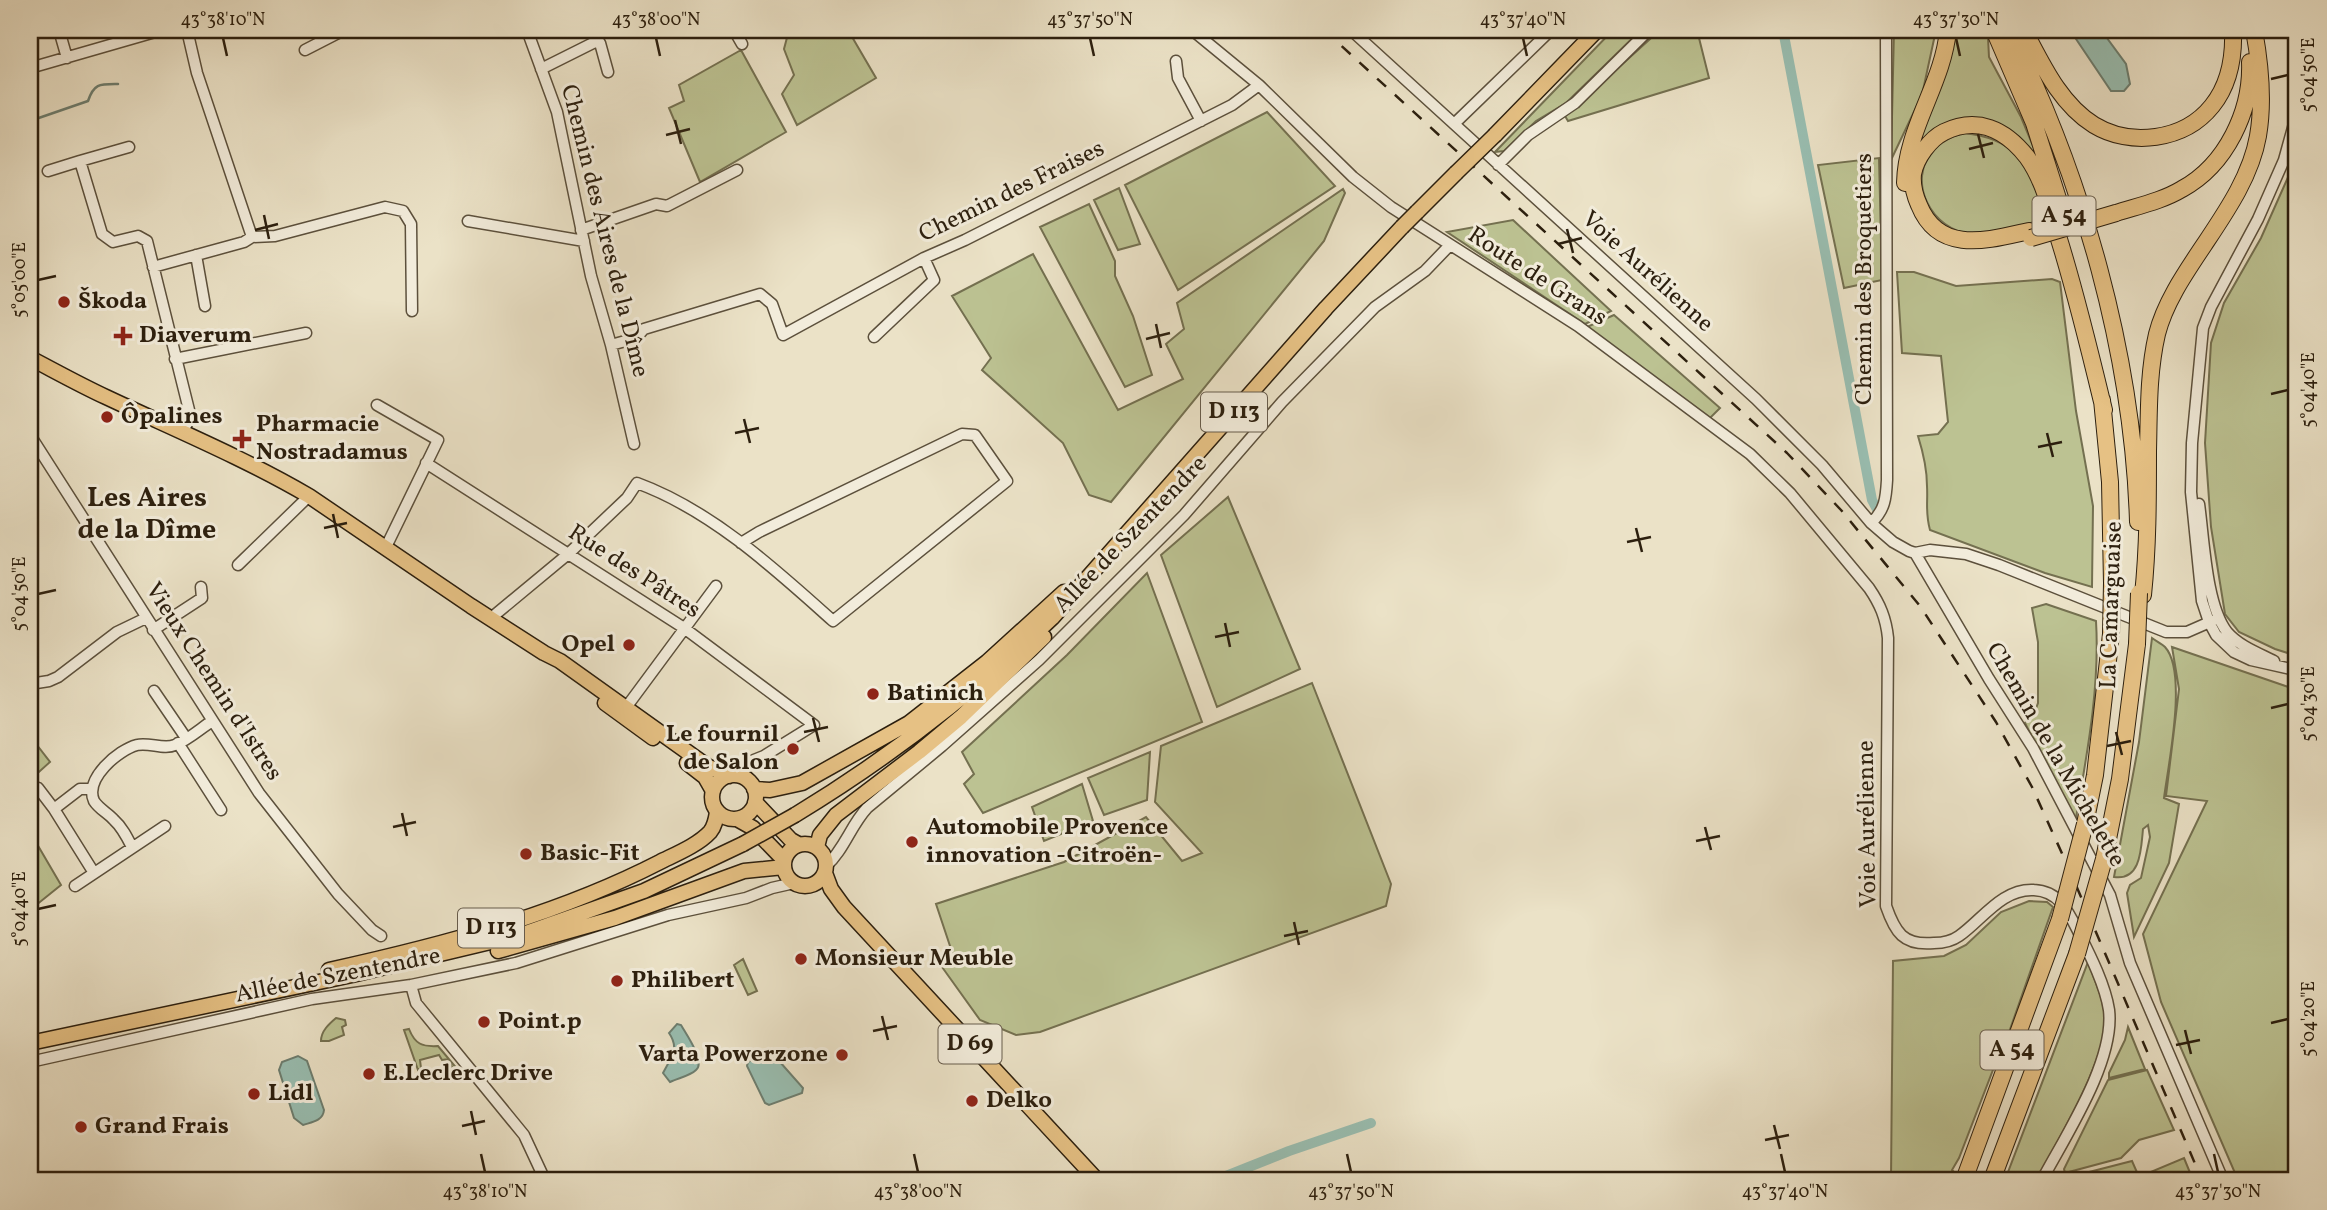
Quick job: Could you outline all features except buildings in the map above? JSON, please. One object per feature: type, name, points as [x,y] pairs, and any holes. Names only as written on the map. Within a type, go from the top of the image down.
[{"type":"highway","points":[[1948,30],[1941,70],[1907,156],[1905,181],[1906,196],[1913,215],[1932,239],[1962,250],[1984,249],[2163,198],[2185,188],[2220,156],[2233,136],[2245,107],[2250,74],[2248,30]]},
{"type":"highway","name":"La Camarguaise","points":[[1964,1180],[2060,919],[2095,775],[2111,634],[2110,482],[2104,410],[2093,338],[2076,257],[2034,123],[1994,30]]},
{"type":"highway","name":"La Camarguaise","points":[[1992,1180],[2077,954],[2104,859],[2120,779],[2141,594],[2134,462],[2126,399],[2110,315],[2090,236],[2059,142],[2009,30]]},
{"type":"highway","points":[[2024,30],[2041,63],[2072,107],[2108,133],[2142,139],[2169,134],[2190,124],[2211,107],[2230,67],[2234,45],[2233,30]]},
{"type":"highway","points":[[2115,210],[2176,182],[2197,168],[2216,147],[2236,108],[2242,74],[2240,30]]},
{"type":"highway","points":[[2141,594],[2147,552],[2148,383],[2158,332],[2171,298],[2227,210],[2251,161],[2258,136],[2260,112],[2260,80],[2254,30]]},
{"type":"highway","points":[[2030,234],[1984,241],[1958,240],[1940,232],[1924,217],[1915,194],[1913,173],[1923,151],[1939,135],[1957,126],[1975,124],[1990,127],[2004,135],[2028,158],[2050,209],[2075,291],[2104,410]]},
{"type":"main road","name":"D 113","points":[[30,1042],[352,975],[499,941],[556,924],[644,891],[743,844],[872,766],[946,713],[1052,618],[1319,316],[1402,227],[1597,30]]},
{"type":"main road","points":[[30,358],[285,482],[560,661],[702,773],[713,790],[713,804],[717,812],[752,828],[787,870],[811,885],[817,882],[822,859],[820,835],[836,815],[919,752],[971,708],[1032,650],[1050,630],[1052,618]]},
{"type":"main road","points":[[755,796],[802,783],[909,723],[978,670],[1060,595],[1098,565]]},
{"type":"main road","points":[[650,730],[709,767],[747,780],[755,796],[791,840],[798,844],[811,844],[822,859]]},
{"type":"main road","points":[[713,790],[722,779],[733,776]]},
{"type":"main road","points":[[737,819],[749,813],[755,796]]},
{"type":"main road","name":"D 113","points":[[238,998],[271,984],[374,960],[483,930],[609,886],[658,863],[705,836],[713,829],[717,812]]},
{"type":"main road","points":[[787,870],[790,849],[798,844]]},
{"type":"main road","name":"D 69","points":[[822,859],[831,889],[844,907],[1097,1180]]},
{"type":"main road","points":[[352,975],[428,965],[510,948],[650,907],[744,871],[787,870]]},
{"type":"main road","name":"D 69","points":[[811,885],[844,907]]},
{"type":"street","points":[[59,30],[67,58]]},
{"type":"street","points":[[30,68],[162,30]]},
{"type":"street","points":[[187,30],[197,73],[252,237]]},
{"type":"street","points":[[305,50],[344,30]]},
{"type":"street","name":"Chemin des Aires de la Dîme","points":[[527,30],[557,112],[591,276],[611,345],[634,444]]},
{"type":"street","points":[[734,30],[742,44]]},
{"type":"street","name":"Route de Grans","points":[[1195,30],[1259,85],[1353,177],[1391,207],[1578,326],[1750,454],[1779,481],[1853,566]]},
{"type":"street","name":"Voie Aurélienne","points":[[1351,30],[1756,399],[1822,465],[1871,523],[1894,542],[1912,552]]},
{"type":"street","points":[[1454,124],[1551,30]]},
{"type":"street","points":[[1498,165],[1528,135],[1575,103],[1649,30]]},
{"type":"street","name":"Chemin des Broquetiers","points":[[1871,523],[1880,515],[1886,502],[1887,480],[1886,30]]},
{"type":"street","points":[[541,69],[595,42],[600,43],[608,72]]},
{"type":"street","points":[[1176,61],[1178,78],[1201,121]]},
{"type":"street","name":"Chemin des Fraises","points":[[611,345],[636,338],[644,328],[760,294],[772,304],[783,335],[924,258],[965,240],[1232,105],[1259,85]]},
{"type":"street","points":[[2294,671],[2243,645],[2214,620],[2192,460],[2203,328],[2211,307],[2258,219],[2284,160],[2297,113]]},
{"type":"street","points":[[48,171],[130,147]]},
{"type":"street","points":[[80,161],[102,234],[113,242],[138,236],[147,241],[189,410],[188,422],[182,432]]},
{"type":"street","points":[[468,221],[582,236],[656,204],[667,206],[737,170]]},
{"type":"street","points":[[153,267],[244,242],[252,237],[275,236],[385,207],[403,211],[411,224],[412,311]]},
{"type":"street","name":"Allée de Szentendre","points":[[822,859],[839,849],[867,808],[943,746],[1039,660],[1184,515],[1282,401],[1375,307],[1425,271],[1450,244]]},
{"type":"street","points":[[196,255],[205,306]]},
{"type":"street","points":[[874,337],[934,279],[924,258]]},
{"type":"street","points":[[175,359],[306,333]]},
{"type":"street","points":[[260,343],[265,348],[274,348]]},
{"type":"street","points":[[377,405],[438,440],[385,549]]},
{"type":"street","points":[[491,618],[567,555],[627,498],[636,483],[663,493],[741,543],[756,552],[833,621],[1007,481],[975,435],[962,434],[741,543]]},
{"type":"street","name":"Vieux Chemin d'Istres","points":[[30,435],[259,793],[338,894],[381,936]]},
{"type":"street","name":"Rue des Pâtres","points":[[426,463],[684,628],[814,725],[764,756],[738,766],[733,776]]},
{"type":"street","points":[[238,565],[309,496]]},
{"type":"street","points":[[756,552],[759,532]]},
{"type":"street","points":[[1912,552],[1930,550],[1966,554],[2166,632],[2187,632],[2214,620]]},
{"type":"street","name":"Chemin de la Michelette","points":[[1912,552],[2033,748],[2110,895],[2130,963],[2223,1180]]},
{"type":"street","name":"Voie Aurélienne","points":[[1853,566],[1880,603],[1886,621],[1886,906],[1893,925],[1902,937],[1921,944],[1945,942],[1958,937],[1994,904],[2017,892],[2034,890],[2049,893],[2058,898],[2073,920],[2092,960],[2108,1007],[2110,1027],[2102,1063],[2042,1180]]},
{"type":"street","points":[[624,711],[716,586]]},
{"type":"street","points":[[153,630],[202,598],[201,587]]},
{"type":"street","points":[[30,684],[58,677],[117,632],[146,618]]},
{"type":"street","points":[[154,691],[221,810]]},
{"type":"street","points":[[132,847],[114,818],[103,811],[94,800],[92,789],[97,775],[112,760],[135,745],[173,747],[212,722]]},
{"type":"street","points":[[38,788],[94,873]]},
{"type":"street","points":[[54,809],[80,789],[92,789]]},
{"type":"street","points":[[75,886],[165,826]]},
{"type":"street","name":"Allée de Szentendre","points":[[30,1062],[312,999],[411,985],[516,962],[654,919],[746,898],[772,888],[787,870]]},
{"type":"street","points":[[411,985],[416,1003],[524,1135],[545,1180]]},
{"type":"green space","points":[[789,30],[848,30],[876,78],[797,125],[782,94],[794,75],[784,49]]},
{"type":"green space","points":[[1613,30],[1641,30],[1566,103],[1536,121],[1504,151],[1495,152]]},
{"type":"green space","points":[[1660,30],[1697,30],[1709,78],[1568,121],[1565,116]]},
{"type":"green space","points":[[1894,30],[1936,30],[1922,95],[1891,160]]},
{"type":"green space","points":[[1952,30],[1984,30],[1988,37],[1989,57],[2021,117],[2038,158],[1995,123],[1917,142]]},
{"type":"green space","points":[[741,50],[786,132],[700,182],[669,108],[684,101],[679,85]]},
{"type":"green space","points":[[1267,112],[1335,186],[1178,290],[1125,185]]},
{"type":"green space","points":[[1962,133],[1998,141],[2020,159],[2034,185],[2046,218],[2000,232],[1972,234],[1945,224],[1935,214],[1923,189],[1922,175],[1926,162],[1937,146]]},
{"type":"green space","points":[[2297,157],[2297,656],[2239,632],[2225,614],[2211,527],[2205,443],[2211,343],[2224,303],[2261,238]]},
{"type":"green space","points":[[1879,158],[1882,280],[1844,288],[1818,165]]},
{"type":"green space","points":[[1119,188],[1140,244],[1118,250],[1094,200]]},
{"type":"green space","points":[[1343,189],[1345,193],[1324,241],[1111,502],[1089,495],[1063,443],[982,370],[991,358],[952,296],[1033,254],[1118,410],[1183,379],[1166,344],[1184,329],[1177,303]]},
{"type":"green space","points":[[1089,204],[1115,261],[1115,276],[1133,316],[1152,375],[1125,387],[1040,227]]},
{"type":"green space","points":[[1513,220],[1611,311],[1585,324],[1447,232]]},
{"type":"green space","points":[[1897,272],[1914,272],[1956,286],[2052,279],[2060,282],[2076,411],[2093,506],[2092,587],[2045,573],[1930,530],[1926,473],[1918,436],[1938,434],[1948,422],[1941,356],[1902,353]]},
{"type":"green space","points":[[1614,315],[1720,408],[1710,418],[1587,327]]},
{"type":"green space","points":[[1228,497],[1300,669],[1217,707],[1161,555]]},
{"type":"green space","points":[[1147,573],[1202,722],[983,813],[964,784],[974,774],[962,752],[1067,655]]},
{"type":"green space","points":[[2046,604],[2096,621],[2092,720],[2076,818],[2073,820],[2025,723],[2038,703],[2038,642],[2032,608]]},
{"type":"green space","points":[[2152,638],[2165,647],[2172,659],[2175,677],[2175,720],[2164,798],[2179,804],[2169,863],[2134,937],[2127,893],[2130,885],[2141,878],[2150,837],[2148,825],[2143,829],[2135,869],[2123,877],[2114,877],[2139,742]]},
{"type":"green space","points":[[2172,647],[2297,690],[2297,1180],[2238,1180],[2161,1002],[2143,934],[2207,801],[2166,796],[2179,689]]},
{"type":"green space","points":[[1312,683],[1391,884],[1386,906],[1040,1032],[1016,1035],[980,1020],[942,967],[955,961],[936,904],[1064,862],[1146,817],[1182,861],[1202,853],[1155,802],[1161,746]]},
{"type":"green space","points":[[30,736],[50,762],[30,780]]},
{"type":"green space","points":[[1150,752],[1147,800],[1104,815],[1088,778]]},
{"type":"green space","points":[[1082,784],[1093,821],[1044,841],[1032,807]]},
{"type":"green space","points":[[30,832],[61,885],[30,910]]},
{"type":"green space","points":[[2029,901],[2047,902],[2053,907],[2007,1038],[1995,1059],[1959,1158],[1952,1170],[1954,1172],[1951,1180],[1891,1180],[1893,961],[1944,956],[1966,945],[2001,912]]},
{"type":"green space","points":[[743,959],[757,991],[748,995],[734,965]]},
{"type":"green space","points":[[2088,962],[2105,1017],[2102,1043],[2096,1062],[2037,1180],[2005,1180]]},
{"type":"green space","points":[[336,1018],[345,1020],[346,1025],[342,1027],[344,1035],[321,1041],[324,1031]]},
{"type":"green space","points":[[2128,1027],[2145,1069],[2109,1078],[2109,1073],[2125,1040]]},
{"type":"green space","points":[[409,1029],[420,1044],[438,1046],[458,1070],[457,1072],[448,1059],[442,1060],[439,1055],[420,1060],[421,1068],[418,1070],[404,1030]]},
{"type":"green space","points":[[2147,1070],[2174,1130],[2139,1140],[2121,1158],[2065,1173],[2064,1169],[2108,1080]]},
{"type":"green space","points":[[2184,1158],[2193,1180],[2058,1180],[2132,1161],[2139,1177]]},
{"type":"water","points":[[2070,30],[2101,30],[2126,64],[2130,84],[2124,91],[2111,91]]},
{"type":"water","points":[[677,1024],[681,1025],[699,1061],[696,1070],[691,1074],[670,1082],[663,1073],[674,1048],[669,1033]]},
{"type":"water","points":[[768,1052],[772,1053],[803,1088],[802,1093],[769,1105],[765,1103],[747,1066],[748,1062]]},
{"type":"water","points":[[298,1056],[307,1061],[324,1110],[319,1119],[303,1125],[294,1118],[279,1070],[282,1062]]},
{"type":"waterway","points":[[1783,30],[1872,500],[1879,513]]},
{"type":"waterway","points":[[30,121],[88,101],[99,86],[118,84]]},
{"type":"waterway","points":[[1216,1180],[1371,1123]]},
{"type":"railway","points":[[1324,30],[1787,453],[1841,510],[1920,606],[1996,722],[2032,787],[2202,1180]]},
{"type":"place","name":"Škoda","points":[[64,302]]},
{"type":"place","name":"Diaverum","points":[[123,336]]},
{"type":"place","name":"Ôpalines","points":[[107,417]]},
{"type":"place","name":"Pharmacie Nostradamus","points":[[242,439]]},
{"type":"place","name":"Opel","points":[[629,645]]},
{"type":"place","name":"Batinich","points":[[873,694]]},
{"type":"place","name":"Le fournil de Salon","points":[[793,749]]},
{"type":"place","name":"Automobile Provence innovation -Citroën-","points":[[912,842]]},
{"type":"place","name":"Basic-Fit","points":[[526,854]]},
{"type":"place","name":"Monsieur Meuble","points":[[801,959]]},
{"type":"place","name":"Philibert","points":[[617,981]]},
{"type":"place","name":"Point.p","points":[[484,1022]]},
{"type":"place","name":"Varta Powerzone","points":[[842,1055]]},
{"type":"place","name":"E.Leclerc Drive","points":[[369,1074]]},
{"type":"place","name":"Lidl","points":[[254,1094]]},
{"type":"place","name":"Delko","points":[[972,1101]]},
{"type":"place","name":"Grand Frais","points":[[81,1127]]},
{"type":"district","name":"Les Aires de la Dîme","points":[[147,514]]}]
